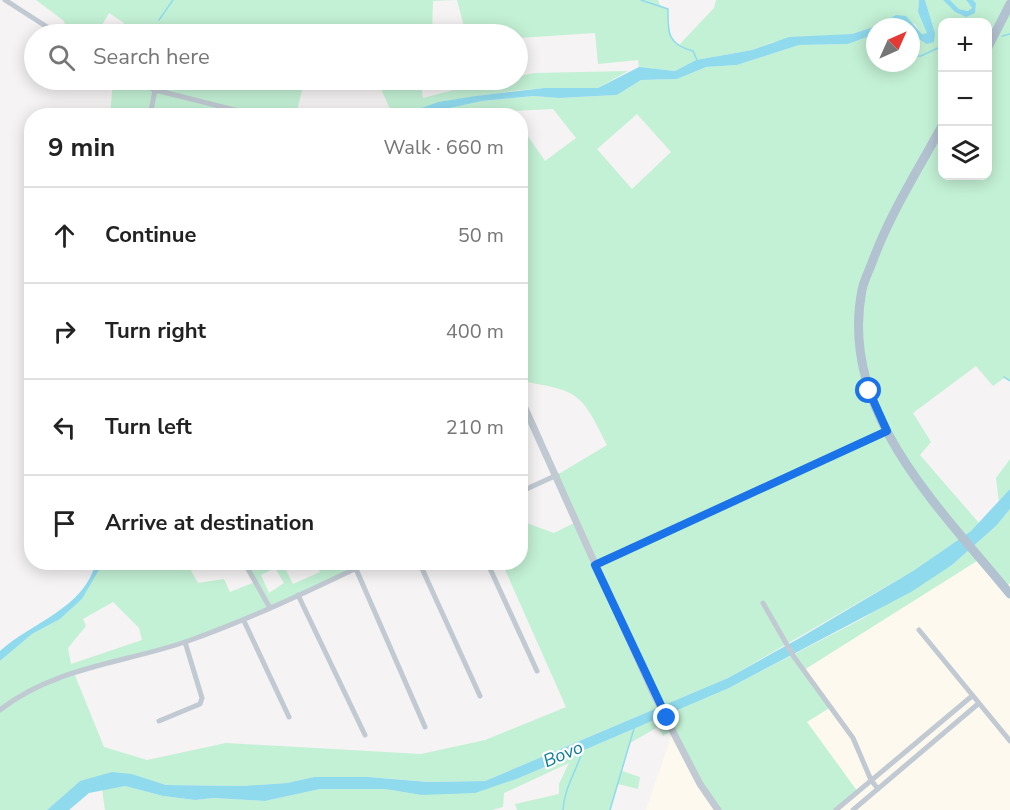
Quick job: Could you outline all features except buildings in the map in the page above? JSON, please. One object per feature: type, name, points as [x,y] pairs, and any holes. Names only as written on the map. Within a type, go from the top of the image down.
[{"type":"main road","points":[[992,38],[1010,4]]},
{"type":"main road","points":[[938,133],[887,224],[862,289],[859,344],[869,391],[899,453],[953,528],[1010,594]]},
{"type":"street","points":[[5,0],[42,24]]},
{"type":"street","points":[[152,108],[155,90],[227,108]]},
{"type":"street","points":[[528,414],[656,697],[700,784],[718,810]]},
{"type":"street","points":[[595,565],[887,431]]},
{"type":"street","points":[[528,488],[557,475]]},
{"type":"street","points":[[249,570],[270,608]]},
{"type":"street","points":[[0,710],[36,687],[74,672],[185,642],[244,621],[354,570]]},
{"type":"street","points":[[356,570],[425,728]]},
{"type":"street","points":[[423,570],[480,696]]},
{"type":"street","points":[[492,570],[537,671]]},
{"type":"street","points":[[298,595],[365,735]]},
{"type":"street","points":[[763,603],[794,657],[853,738],[871,780],[878,789]]},
{"type":"street","points":[[244,621],[289,717]]},
{"type":"street","points":[[919,630],[1010,741]]},
{"type":"street","points":[[159,721],[200,704],[202,698],[185,642]]},
{"type":"street","points":[[836,810],[972,696]]},
{"type":"street","points":[[853,810],[978,704]]},
{"type":"shaded area","points":[[981,559],[1005,587],[1010,583],[1010,810],[836,810],[857,792],[807,722],[803,670]]},
{"type":"shaded area","points":[[673,731],[718,810],[646,810]]},
{"type":"green space","points":[[36,0],[454,0],[433,1],[432,24],[124,24],[109,13],[103,24],[65,24]]},
{"type":"green space","points":[[457,0],[658,0],[660,5],[668,9],[670,32],[679,45],[714,8],[716,0],[919,0],[918,12],[928,33],[922,34],[920,31],[920,18],[902,18],[896,15],[891,18],[866,18],[866,29],[852,34],[773,42],[752,50],[696,60],[675,71],[639,67],[638,60],[598,64],[595,33],[528,37],[528,24],[463,24]]},
{"type":"green space","points":[[925,0],[943,0],[955,12],[966,17],[976,3],[973,0],[1010,0],[1010,381],[1004,378],[993,386],[976,366],[913,413],[931,442],[920,455],[979,523],[971,531],[913,571],[728,678],[485,781],[428,782],[368,777],[315,777],[287,783],[241,786],[166,785],[132,774],[80,781],[47,810],[0,810],[0,661],[32,634],[60,619],[82,599],[97,570],[191,570],[198,583],[224,579],[230,592],[255,582],[248,570],[271,570],[261,575],[269,593],[284,583],[276,570],[286,570],[293,584],[320,572],[319,570],[344,570],[346,573],[185,642],[74,673],[104,747],[147,760],[226,743],[421,754],[485,740],[566,707],[505,570],[528,570],[528,524],[554,533],[578,521],[557,475],[607,445],[591,414],[576,397],[555,388],[528,382],[528,136],[545,161],[576,138],[553,109],[450,108],[482,101],[533,96],[559,98],[617,95],[641,80],[677,79],[706,67],[737,65],[799,45],[848,44],[866,37],[866,72],[920,72],[920,37],[935,33]],"holes":[[[637,114],[671,152],[632,189],[597,149]],[[113,602],[139,628],[142,640],[71,664],[68,648],[86,626],[83,619]]]},
{"type":"green space","points":[[950,0],[966,0],[972,8],[968,11],[959,9]]},
{"type":"green space","points":[[628,71],[598,88],[528,90],[528,74]]},
{"type":"green space","points":[[112,90],[302,90],[298,108],[111,108]]},
{"type":"green space","points":[[381,90],[422,90],[423,98],[454,90],[523,90],[438,102],[423,108],[390,108]]},
{"type":"green space","points":[[1010,459],[1010,489],[999,502],[996,478]]},
{"type":"green space","points":[[1010,509],[1010,583],[1005,588],[980,559],[804,670],[831,707],[807,722],[858,792],[836,810],[718,810],[672,731],[663,736],[658,727],[630,743],[622,771],[640,777],[638,789],[618,784],[610,810],[517,810],[515,804],[559,794],[559,784],[569,763],[504,793],[503,807],[492,810],[105,810],[102,789],[125,786],[163,796],[195,800],[214,798],[265,801],[320,789],[385,789],[421,795],[519,778],[729,688],[860,620],[952,565],[996,526]]},
{"type":"water","points":[[919,0],[925,0],[935,33],[934,42],[927,44],[920,40],[920,32],[922,34],[927,33],[918,12]]},
{"type":"water","points":[[943,0],[950,0],[959,9],[968,11],[972,8],[966,0],[973,0],[976,3],[975,13],[966,17],[955,12]]},
{"type":"water","points":[[896,15],[908,18],[891,18]]},
{"type":"water","points":[[866,29],[866,37],[848,44],[799,45],[737,65],[706,67],[677,79],[641,80],[617,95],[559,98],[533,96],[482,101],[450,108],[421,108],[438,102],[544,88],[598,88],[639,67],[675,71],[696,60],[752,50],[789,37],[852,34]]},
{"type":"water","name":"Bovo","points":[[1010,489],[1010,509],[996,526],[952,565],[911,592],[729,688],[519,778],[475,793],[421,795],[385,789],[320,789],[265,801],[214,798],[195,800],[163,796],[125,786],[89,793],[69,810],[47,810],[80,781],[112,772],[132,774],[166,785],[241,786],[287,783],[314,777],[368,777],[428,782],[485,781],[728,678],[913,571],[971,531]]},
{"type":"water","points":[[93,570],[99,570],[82,599],[60,619],[32,634],[0,661],[0,651],[69,603],[90,578]]},
{"type":"waterway","points":[[159,20],[173,0]]},
{"type":"waterway","points":[[641,0],[668,9],[670,36],[678,45],[693,51],[697,60]]},
{"type":"waterway","points":[[1002,36],[1010,34]]},
{"type":"waterway","points":[[920,56],[938,48]]},
{"type":"waterway","points":[[1004,377],[1010,381]]},
{"type":"waterway","points":[[610,810],[635,725]]},
{"type":"waterway","name":"Bovo","points":[[563,810],[568,787],[583,749]]},
{"type":"route","points":[[667,718],[595,565],[887,431],[869,391]]}]
